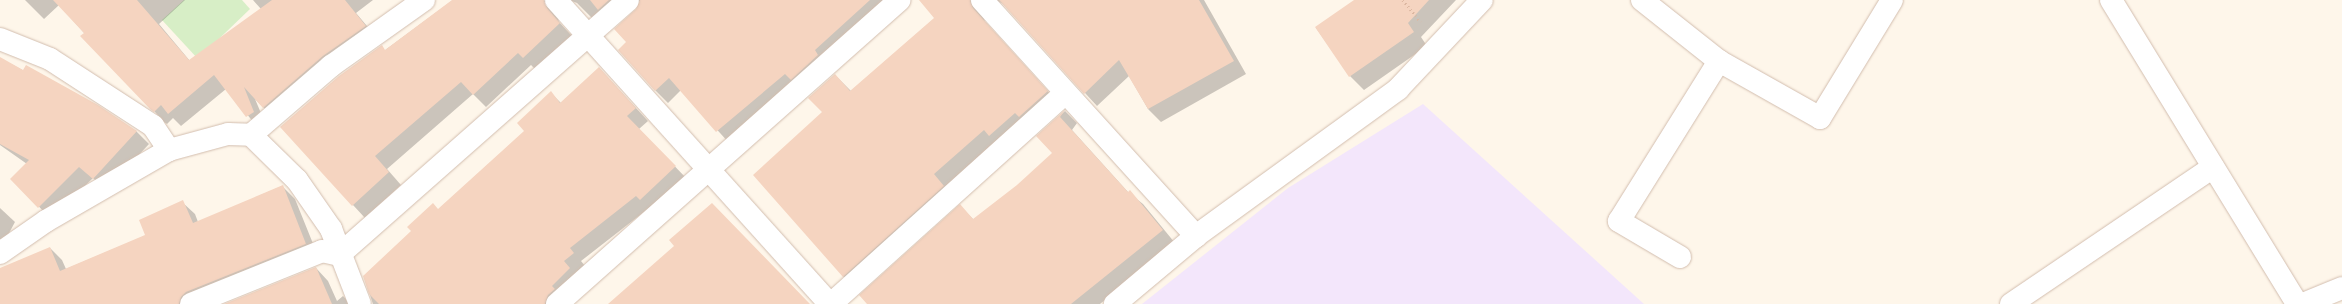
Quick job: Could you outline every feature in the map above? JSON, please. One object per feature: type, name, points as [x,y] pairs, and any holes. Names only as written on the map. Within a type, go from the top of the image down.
[{"type":"street","points":[[250,135],[332,66],[424,0]]},
{"type":"street","points":[[556,0],[587,36],[710,169],[830,304],[1065,93]]},
{"type":"street","points":[[339,255],[628,0]]},
{"type":"street","points":[[557,304],[899,0]]},
{"type":"street","points":[[982,0],[1196,236]]},
{"type":"street","points":[[1116,304],[1196,236],[1398,89],[1482,0]]},
{"type":"street","points":[[1642,0],[1719,61],[1820,118],[1892,0]]},
{"type":"street","points":[[2111,0],[2297,304]]},
{"type":"street","points":[[0,39],[50,59],[153,126],[169,150]]},
{"type":"street","points":[[1680,257],[1619,221],[1719,61]]},
{"type":"street","points":[[0,253],[46,221],[169,150],[228,134],[250,135],[297,180],[331,229],[339,255],[360,304]]},
{"type":"street","points":[[2011,304],[2213,167]]},
{"type":"street","points":[[191,304],[322,251],[339,255]]},
{"type":"street","points":[[2303,304],[2342,288]]},
{"type":"shaded area","points":[[1423,104],[1644,304],[1142,304],[1288,188]]},
{"type":"green space","points":[[184,0],[242,0],[250,9],[198,59],[162,20]]},
{"type":"building","points":[[53,0],[137,0],[189,60],[272,0],[345,0],[366,26],[323,56],[263,108],[244,87],[254,112],[246,117],[214,75],[168,114],[161,105],[154,112],[150,109],[80,36],[84,33]]},
{"type":"building","points":[[452,0],[544,0],[547,8],[560,23],[523,58],[518,53],[473,95],[461,82],[375,156],[389,172],[352,206],[280,127],[339,76],[382,45],[385,50]]},
{"type":"building","points":[[590,0],[609,0],[598,10]]},
{"type":"building","points":[[640,0],[870,0],[815,50],[818,55],[791,80],[785,74],[716,132],[669,78],[655,91],[618,50],[626,42],[614,29],[636,9]]},
{"type":"building","points":[[919,0],[970,0],[973,8],[1048,91],[1019,117],[1015,113],[989,136],[984,130],[934,174],[944,186],[843,277],[753,175],[822,112],[808,98],[835,74],[850,91],[934,18]]},
{"type":"building","points":[[999,0],[1199,0],[1234,61],[1148,109],[1119,60],[1084,94]]},
{"type":"building","points":[[1354,0],[1429,0],[1408,23],[1414,32],[1349,77],[1315,27]]},
{"type":"building","points":[[0,57],[23,70],[26,65],[98,105],[137,131],[93,179],[79,167],[38,208],[10,179],[29,160],[0,144]]},
{"type":"building","points":[[599,67],[636,108],[627,116],[676,166],[640,200],[636,196],[570,248],[574,253],[564,261],[570,268],[552,286],[555,289],[548,295],[545,304],[379,304],[369,294],[363,276],[411,231],[407,227],[433,203],[438,209],[524,131],[517,123],[551,91],[560,103]]},
{"type":"building","points":[[1065,110],[1060,117],[1128,192],[1130,190],[1163,230],[1071,304],[867,304],[859,295],[960,204],[973,219],[1017,185],[1052,153],[1036,136]]},
{"type":"building","points":[[283,185],[306,244],[186,292],[181,297],[179,304],[0,304],[0,268],[50,247],[60,271],[145,235],[139,220],[183,200],[193,223]]},
{"type":"building","points":[[712,203],[810,304],[608,304],[674,246],[669,240]]},
{"type":"building","points":[[316,267],[332,304],[224,304]]}]
